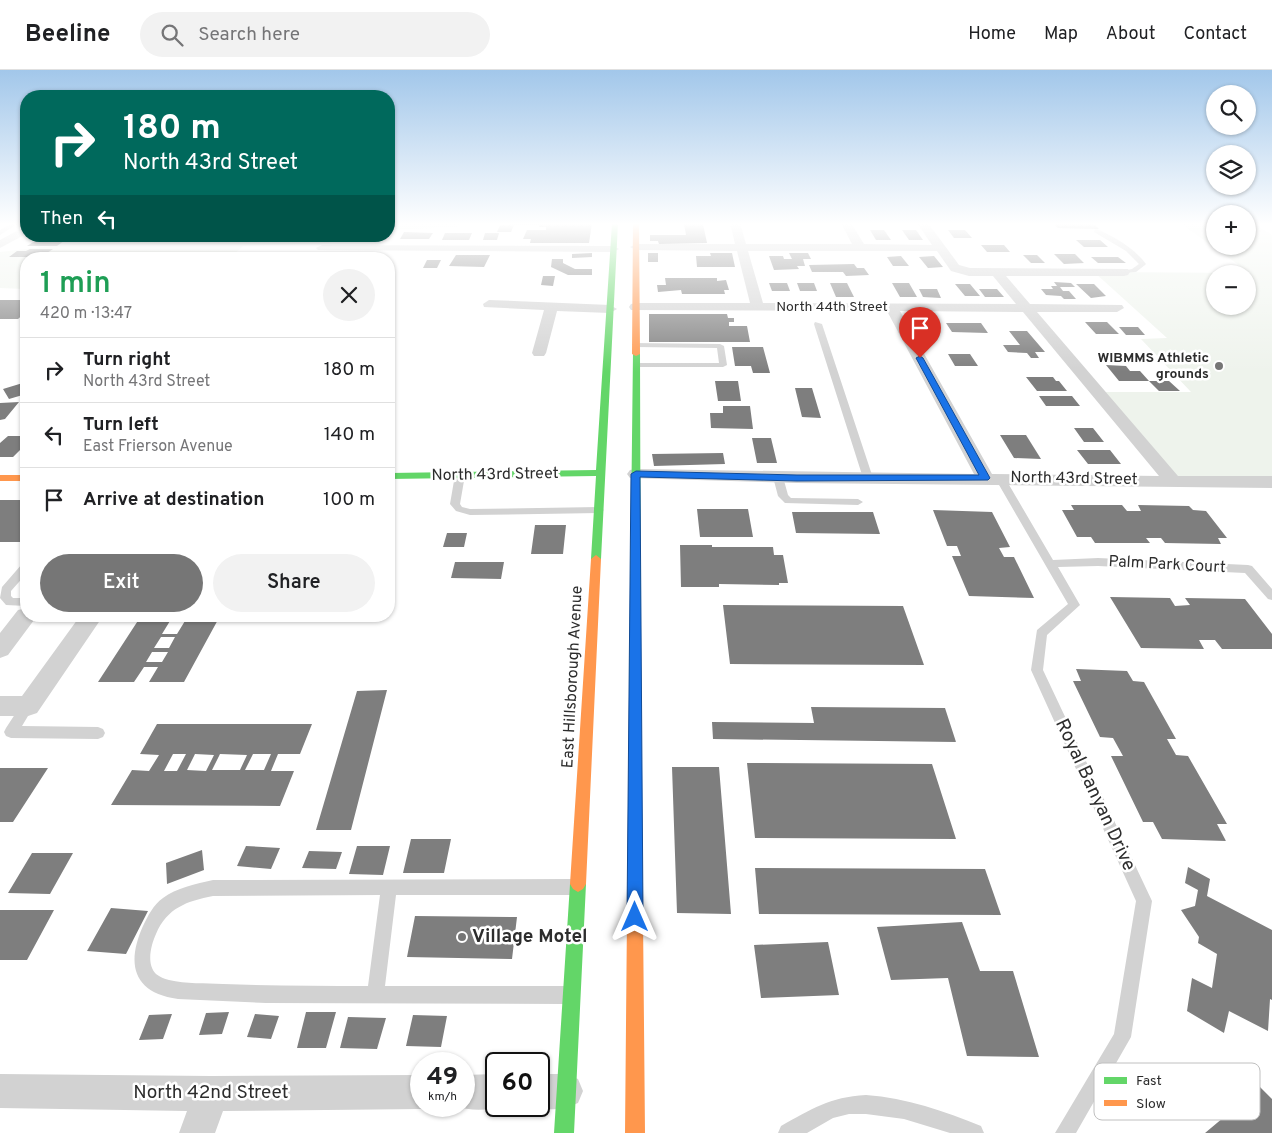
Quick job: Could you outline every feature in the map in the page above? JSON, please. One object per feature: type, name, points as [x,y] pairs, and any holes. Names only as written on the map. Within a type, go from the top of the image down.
[{"type":"main road","name":"East Hillsborough Avenue","points":[[564,1133],[552,1091],[572,995],[612,273]]},
{"type":"main road","points":[[635,1133],[636,510],[629,471],[636,365],[636,273]]},
{"type":"main road","points":[[603,443],[616,451]]},
{"type":"main road","points":[[601,473],[615,481]]},
{"type":"main road","name":"North 43rd Street","points":[[395,476],[601,473]]},
{"type":"main road","points":[[0,478],[20,478]]},
{"type":"main road","points":[[622,501],[636,510]]},
{"type":"street","points":[[749,273],[758,307]]},
{"type":"street","points":[[997,273],[1173,481]]},
{"type":"street","points":[[489,304],[610,309]]},
{"type":"street","points":[[538,353],[551,307]]},
{"type":"street","name":"North 44th Street","points":[[636,307],[1117,308]]},
{"type":"street","points":[[892,307],[992,478]]},
{"type":"street","name":"North 43rd Street","points":[[629,471],[778,478],[992,478],[1272,482]]},
{"type":"street","points":[[0,649],[21,622]]},
{"type":"street","points":[[0,706],[28,706],[88,622]]},
{"type":"street","name":"North 42nd Street","points":[[0,1091],[211,1094],[410,1092]]},
{"type":"street","points":[[197,1133],[211,1094]]},
{"type":"lane","points":[[818,324],[868,478]]},
{"type":"lane","points":[[636,345],[720,346],[723,365],[636,365]]},
{"type":"lane","points":[[460,476],[455,504],[459,509],[470,512],[599,510]]},
{"type":"lane","points":[[778,478],[783,496],[788,501],[858,502]]},
{"type":"lane","name":"Royal Banyan Drive","points":[[992,478],[1050,564],[1074,605],[1041,633],[1037,670],[1144,901],[1122,1037],[1107,1063]]},
{"type":"lane","name":"Palm Park Court","points":[[1050,564],[1098,562],[1248,569],[1272,596]]},
{"type":"lane","points":[[20,574],[6,590],[5,596],[10,602],[20,602]]},
{"type":"lane","points":[[28,706],[11,732],[98,733]]},
{"type":"lane","points":[[572,995],[266,994],[163,989],[145,973],[142,957],[145,942],[161,911],[170,903],[200,891],[228,887],[578,887]]},
{"type":"lane","points":[[375,995],[389,887]]},
{"type":"lane","name":"Royal Banyan Drive","points":[[1066,1133],[1094,1085]]},
{"type":"lane","points":[[788,1133],[832,1109],[857,1104],[878,1104],[949,1122],[974,1133]]},
{"type":"shaded area","points":[[0,273],[20,273],[20,289],[0,288]]},
{"type":"shaded area","name":"WIBMMS Athletic grounds","points":[[1095,273],[1206,273],[1206,315],[1256,315],[1256,273],[1272,273],[1272,482],[1173,481],[1098,392],[1191,392],[1141,339],[1167,338]]},
{"type":"building","points":[[563,273],[592,273],[592,275],[568,275]]},
{"type":"building","points":[[843,273],[867,273],[869,275],[846,276]]},
{"type":"building","points":[[543,276],[555,276],[553,286],[541,285]]},
{"type":"building","points":[[665,278],[717,278],[717,281],[726,280],[729,290],[724,290],[725,294],[682,294],[681,290],[658,292],[657,285],[666,285]]},
{"type":"building","points":[[1054,282],[1071,283],[1075,287],[1060,287],[1063,291],[1069,291],[1076,299],[1064,299],[1061,296],[1046,295],[1041,289],[1053,289],[1051,286],[1057,286]]},
{"type":"building","points":[[769,283],[787,283],[790,291],[772,291]]},
{"type":"building","points":[[797,283],[814,283],[817,291],[800,291]]},
{"type":"building","points":[[830,283],[847,283],[854,297],[836,297]]},
{"type":"building","points":[[892,283],[909,283],[917,297],[900,297]]},
{"type":"building","points":[[955,284],[970,284],[980,296],[965,296]]},
{"type":"building","points":[[1076,284],[1094,284],[1106,296],[1091,298]]},
{"type":"building","points":[[919,289],[937,289],[941,298],[923,297]]},
{"type":"building","points":[[979,289],[997,289],[1004,297],[985,297]]},
{"type":"building","points":[[0,300],[20,300],[20,317],[18,319],[0,319]]},
{"type":"building","points":[[649,314],[727,314],[728,318],[734,318],[734,322],[729,322],[729,326],[747,326],[750,342],[649,342]]},
{"type":"building","points":[[1085,322],[1107,322],[1119,334],[1096,334]]},
{"type":"building","points":[[946,323],[981,323],[988,333],[952,332]]},
{"type":"building","points":[[1119,327],[1138,327],[1145,335],[1126,335]]},
{"type":"building","points":[[1009,331],[1027,331],[1045,352],[1035,352],[1039,358],[1031,358],[1027,353],[1008,352],[1003,345],[1020,345]]},
{"type":"building","points":[[732,347],[763,347],[770,373],[753,373],[751,366],[735,366]]},
{"type":"building","points":[[948,354],[970,354],[978,366],[955,366]]},
{"type":"building","points":[[1106,365],[1126,366],[1130,371],[1140,371],[1149,381],[1119,381]]},
{"type":"building","points":[[1026,377],[1053,377],[1067,391],[1037,391]]},
{"type":"building","points":[[715,381],[738,381],[741,401],[718,401]]},
{"type":"building","points":[[1149,381],[1169,381],[1180,391],[1159,391]]},
{"type":"building","points":[[20,384],[20,396],[9,399],[3,389]]},
{"type":"building","points":[[795,388],[812,388],[821,418],[802,417]]},
{"type":"building","points":[[1039,396],[1072,396],[1080,406],[1046,406]]},
{"type":"building","points":[[19,402],[5,419],[0,420],[0,403]]},
{"type":"building","points":[[723,406],[750,406],[753,429],[711,428],[710,413],[723,413]]},
{"type":"building","points":[[1074,428],[1093,428],[1104,442],[1084,442]]},
{"type":"building","points":[[1000,435],[1026,435],[1041,459],[1014,458]]},
{"type":"building","points":[[8,436],[20,436],[20,450],[13,457],[0,457],[0,443]]},
{"type":"building","points":[[752,438],[771,438],[777,463],[757,463]]},
{"type":"building","points":[[1077,450],[1110,450],[1121,464],[1088,464]]},
{"type":"building","points":[[723,453],[725,464],[654,466],[652,454]]},
{"type":"building","points":[[0,500],[20,500],[20,542],[0,542]]},
{"type":"building","points":[[1071,505],[1122,505],[1127,511],[1141,511],[1138,505],[1189,506],[1193,510],[1206,511],[1227,538],[1218,538],[1221,544],[1165,543],[1161,538],[1146,538],[1150,543],[1095,543],[1091,537],[1077,537],[1062,510],[1074,510]]},
{"type":"building","points":[[697,509],[748,509],[753,537],[700,537]]},
{"type":"building","points":[[933,510],[992,512],[1010,547],[999,548],[1004,557],[1014,557],[1034,598],[969,596],[952,556],[961,556],[957,546],[947,546]]},
{"type":"building","points":[[792,512],[873,512],[880,534],[796,533]]},
{"type":"building","points":[[535,525],[566,525],[563,554],[531,554]]},
{"type":"building","points":[[447,533],[467,533],[464,547],[443,547]]},
{"type":"building","points":[[680,545],[773,547],[774,555],[783,555],[788,583],[779,583],[779,585],[719,584],[719,587],[681,587]]},
{"type":"building","points":[[455,562],[504,562],[501,579],[451,578]]},
{"type":"building","points":[[1110,597],[1170,598],[1175,606],[1190,605],[1185,598],[1245,599],[1272,634],[1272,649],[1222,649],[1215,640],[1199,640],[1204,649],[1141,648]]},
{"type":"building","points":[[723,605],[903,606],[924,665],[730,664]]},
{"type":"building","points":[[137,622],[169,622],[162,634],[177,634],[184,622],[217,622],[184,682],[149,682],[158,667],[144,667],[134,682],[98,682]],"holes":[[[161,637],[175,637],[169,648],[154,648]],[[152,652],[168,652],[162,662],[146,662]]]},
{"type":"building","points":[[1076,669],[1127,671],[1133,681],[1144,682],[1176,739],[1167,739],[1176,755],[1188,756],[1227,824],[1217,824],[1226,841],[1162,839],[1153,822],[1143,822],[1111,756],[1123,756],[1113,738],[1100,737],[1073,681],[1081,681]]},
{"type":"building","points":[[387,690],[351,830],[316,830],[357,691]]},
{"type":"building","points":[[811,707],[945,708],[956,742],[713,739],[712,722],[814,723]]},
{"type":"building","points":[[157,724],[312,724],[300,754],[278,754],[271,771],[294,771],[280,806],[111,805],[132,770],[149,771],[159,755],[140,754]],"holes":[[[173,754],[186,754],[177,771],[164,771]],[[195,754],[214,755],[206,771],[187,770]],[[220,754],[247,755],[240,770],[212,770]],[[253,754],[271,754],[264,770],[245,770]]]},
{"type":"building","points":[[747,763],[932,764],[956,839],[755,838]]},
{"type":"building","points":[[672,767],[719,767],[731,914],[677,913]]},
{"type":"building","points":[[0,768],[48,768],[13,822],[0,822]]},
{"type":"building","points":[[411,839],[451,839],[444,873],[403,873]]},
{"type":"building","points":[[246,846],[280,848],[271,869],[237,866]]},
{"type":"building","points":[[357,846],[390,846],[383,875],[349,874]]},
{"type":"building","points":[[202,850],[204,870],[167,884],[166,863]]},
{"type":"building","points":[[309,851],[342,852],[336,869],[302,868]]},
{"type":"building","points":[[32,853],[73,853],[50,894],[8,893]]},
{"type":"building","points":[[1188,867],[1210,879],[1207,896],[1272,930],[1272,1000],[1270,999],[1268,1031],[1229,1011],[1224,1033],[1187,1011],[1192,978],[1212,988],[1217,954],[1198,943],[1199,937],[1181,910],[1195,906],[1198,890],[1185,883]]},
{"type":"building","points":[[755,868],[985,869],[1001,915],[759,914]]},
{"type":"building","points":[[111,908],[148,911],[126,954],[87,951]]},
{"type":"building","points":[[0,910],[54,910],[27,960],[0,960]]},
{"type":"building","name":"Village Motel","points":[[415,916],[517,917],[512,959],[407,957]]},
{"type":"building","points":[[962,922],[980,971],[1013,971],[1039,1057],[967,1056],[948,978],[891,980],[877,927]]},
{"type":"building","points":[[828,942],[839,995],[761,998],[754,945]]},
{"type":"building","points":[[229,1012],[222,1034],[199,1035],[206,1013]]},
{"type":"building","points":[[306,1012],[336,1012],[326,1048],[297,1048]]},
{"type":"building","points":[[172,1014],[163,1039],[139,1040],[149,1015]]},
{"type":"building","points":[[255,1014],[279,1016],[271,1039],[247,1037]]},
{"type":"building","points":[[413,1015],[447,1016],[441,1047],[406,1046]]},
{"type":"building","points":[[348,1017],[386,1018],[377,1049],[340,1048]]},
{"type":"building","points":[[1260,1087],[1272,1099],[1272,1133],[1205,1133],[1221,1120],[1260,1120]]},
{"type":"traffic: fast","points":[[596,559],[612,273]]},
{"type":"traffic: fast","points":[[635,700],[636,354]]},
{"type":"traffic: fast","points":[[395,476],[601,473]]},
{"type":"traffic: fast","points":[[564,1133],[578,884]]},
{"type":"traffic: slow","points":[[636,273],[636,354]]},
{"type":"traffic: slow","points":[[0,478],[20,478]]},
{"type":"traffic: slow","points":[[578,884],[596,559]]},
{"type":"traffic: slow","points":[[635,700],[635,1133]]},
{"type":"place","name":"WIBMMS Athletic grounds","points":[[1219,366]]},
{"type":"place","name":"Village Motel","points":[[462,937]]},
{"type":"route","points":[[635,917],[636,474],[797,478],[985,478],[920,358]]}]
